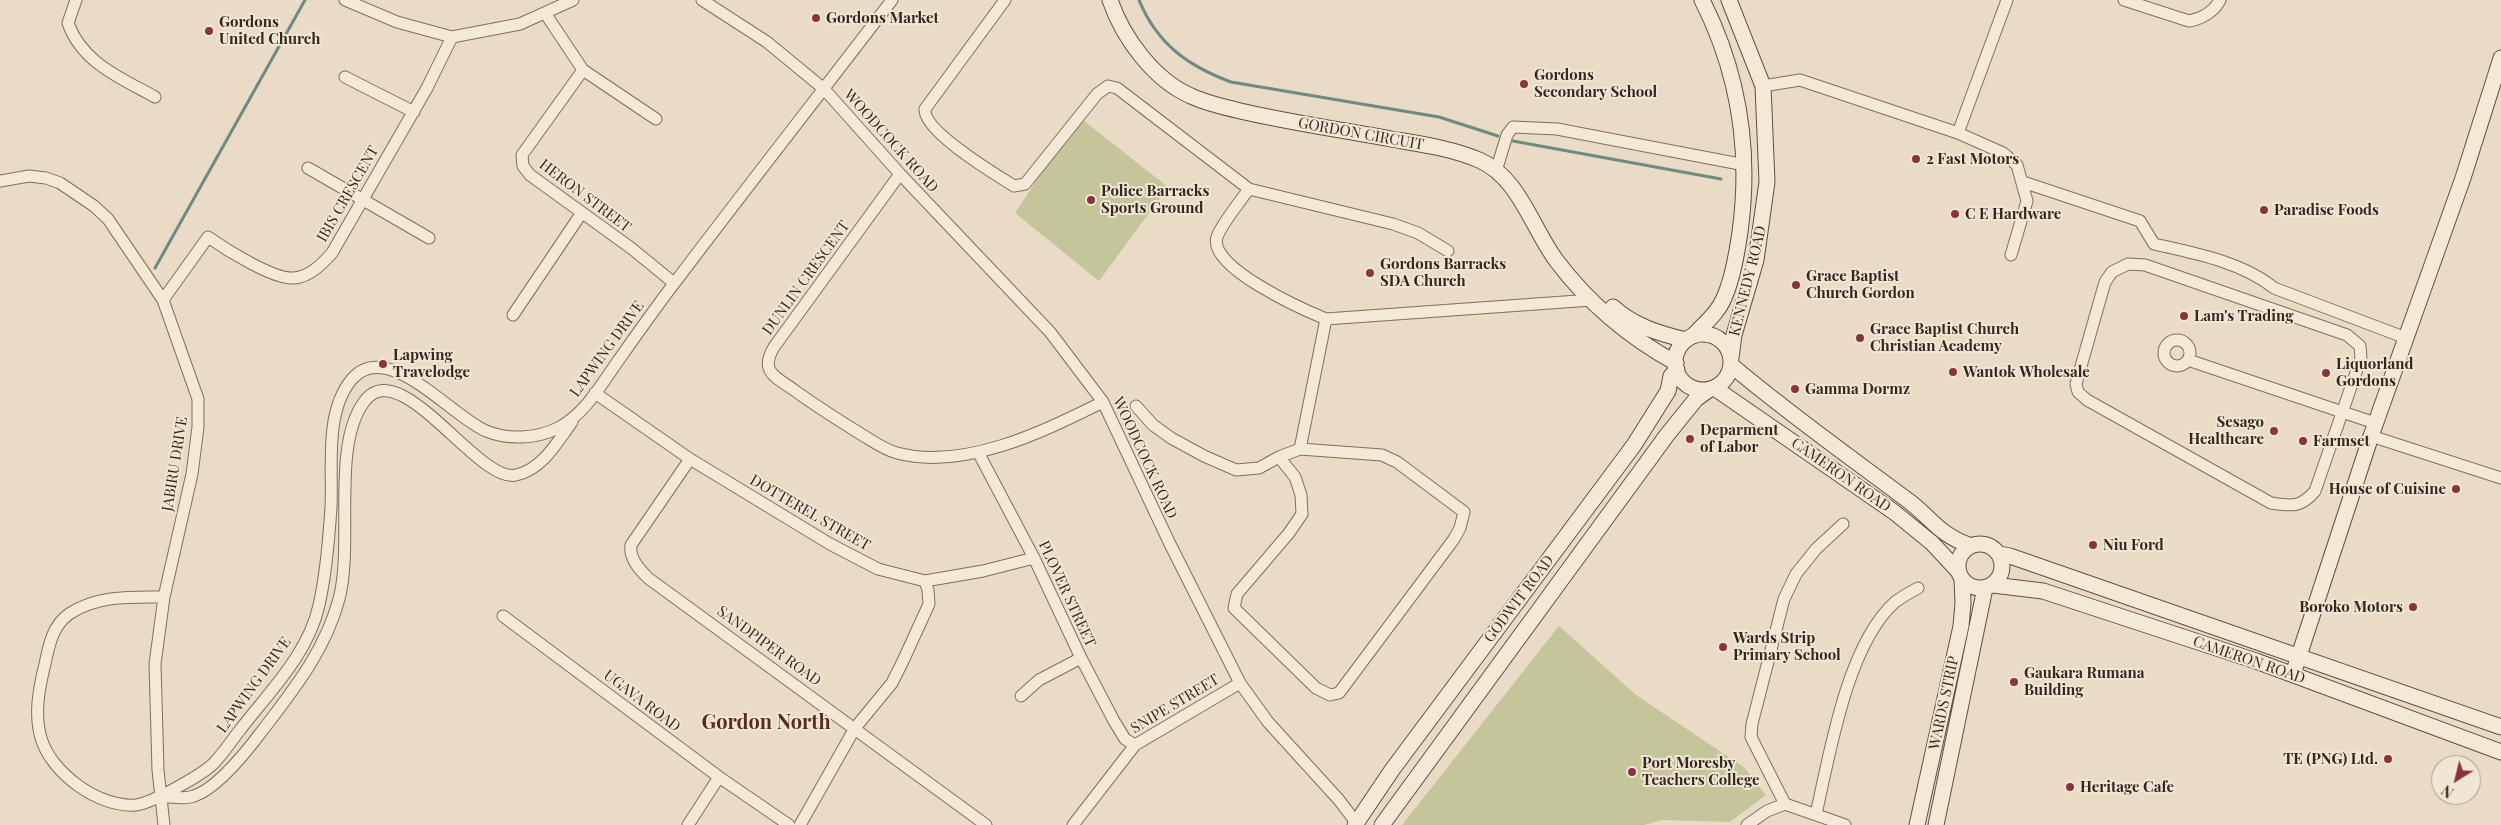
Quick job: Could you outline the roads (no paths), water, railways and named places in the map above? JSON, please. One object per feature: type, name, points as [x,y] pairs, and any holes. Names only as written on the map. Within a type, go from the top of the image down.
[{"type":"main road","name":"GORDON CIRCUIT","points":[[1110,0],[1126,35],[1153,68],[1159,75],[1190,96],[1264,116],[1439,148],[1480,161],[1496,171],[1524,205],[1556,260],[1592,300],[1645,346],[1676,367]]},
{"type":"main road","name":"KENNEDY ROAD","points":[[1690,338],[1713,315],[1724,299],[1730,281],[1742,218],[1745,165],[1741,120],[1735,85],[1714,24],[1702,0]]},
{"type":"main road","name":"KENNEDY ROAD","points":[[1729,0],[1763,86],[1767,182],[1763,222],[1756,260],[1734,335],[1731,362]]},
{"type":"main road","points":[[2292,674],[2373,430],[2472,150],[2501,58]]},
{"type":"main road","points":[[1592,300],[1607,302],[1641,325],[1663,334],[1690,338],[1701,334],[1718,338],[1724,344],[1731,362],[1727,377],[1713,389],[1693,388],[1680,378],[1676,367],[1677,353],[1690,338]]},
{"type":"main road","name":"CAMERON ROAD","points":[[1731,362],[1779,405],[1911,503],[1941,532],[1971,546]]},
{"type":"main road","name":"GODWIT ROAD","points":[[1356,824],[1392,770],[1634,445],[1668,391],[1671,376],[1676,367]]},
{"type":"main road","name":"CAMERON ROAD","points":[[1713,389],[1894,512],[1932,543],[1960,575]]},
{"type":"main road","name":"GODWIT ROAD","points":[[1382,825],[1667,435],[1696,399],[1713,389]]},
{"type":"main road","points":[[1971,546],[1988,546],[1999,554],[2002,567],[1998,580],[1989,587],[1970,586],[1960,575],[1960,556],[1971,546]]},
{"type":"main road","name":"CAMERON ROAD","points":[[1999,554],[2010,556],[2196,622],[2298,655],[2501,728]]},
{"type":"main road","name":"WARDS STRIP","points":[[1917,825],[1964,603],[1960,575]]},
{"type":"main road","name":"CAMERON ROAD","points":[[1989,587],[2043,591],[2292,674],[2501,752]]},
{"type":"main road","name":"WARDS STRIP","points":[[1936,825],[1989,587]]},
{"type":"street","points":[[76,0],[68,23],[75,39],[86,54],[95,63],[155,97]]},
{"type":"street","points":[[345,0],[397,22],[452,37],[520,24],[572,0]]},
{"type":"street","name":"WOODCOCK ROAD","points":[[702,0],[767,42],[824,89],[900,174],[1050,332],[1103,402],[1169,542],[1240,683],[1268,722],[1339,800],[1356,824]]},
{"type":"street","name":"LAPWING DRIVE","points":[[161,797],[215,763],[295,658],[314,621],[319,604],[331,507],[333,430],[343,394],[350,381],[358,373],[370,367],[393,369],[476,426],[503,436],[540,434],[561,426],[579,413],[595,393],[674,283],[892,0]]},
{"type":"street","points":[[1005,0],[925,109],[927,121],[948,140],[1014,186],[1021,186],[1097,94],[1108,86],[1117,88],[1249,189],[1393,224],[1418,233],[1448,251]]},
{"type":"street","points":[[1958,133],[2007,0]]},
{"type":"street","points":[[2124,0],[2189,22],[2198,20],[2208,13],[2217,6],[2220,0]]},
{"type":"street","points":[[545,13],[582,70],[656,118]]},
{"type":"street","name":"IBIS CRESCENT","points":[[163,300],[208,237],[231,254],[276,274],[294,278],[318,267],[332,253],[414,112],[452,37]]},
{"type":"street","name":"HERON STREET","points":[[582,70],[522,155],[523,166],[530,176],[631,248],[674,283]]},
{"type":"street","points":[[345,77],[414,112]]},
{"type":"street","points":[[1763,86],[1800,80],[1958,133],[2003,153],[2017,165],[2027,201],[2010,255]]},
{"type":"street","points":[[1496,171],[1507,136],[1513,128],[1557,129],[1745,165]]},
{"type":"street","points":[[308,168],[429,238]]},
{"type":"street","name":"DUNLIN CRESCENT","points":[[900,174],[785,330],[768,358],[768,369],[775,377],[824,412],[896,453],[928,456],[978,452],[1034,436],[1103,402]]},
{"type":"street","name":"JABIRU DRIVE","points":[[0,181],[29,176],[46,178],[60,183],[94,206],[108,219],[163,300],[198,399],[199,415],[192,474],[164,597],[155,664],[155,705],[164,825]]},
{"type":"street","points":[[2023,182],[2140,221],[2154,244],[2193,253],[2259,276],[2274,288],[2406,338]]},
{"type":"street","points":[[1249,189],[1216,238],[1218,250],[1224,260],[1244,276],[1301,309],[1326,319],[1592,300]]},
{"type":"street","points":[[513,315],[581,214]]},
{"type":"street","points":[[2128,264],[2145,265],[2347,336],[2360,346],[2361,358],[2343,410],[2315,491],[2306,502],[2290,506],[2271,503],[2087,400],[2078,392],[2076,384],[2106,282],[2112,272],[2128,264]]},
{"type":"street","points":[[1300,449],[1326,319]]},
{"type":"street","points":[[2188,360],[2343,410],[2373,430],[2501,478]]},
{"type":"street","points":[[164,597],[122,597],[94,602],[73,611],[60,620],[51,637],[41,680],[38,714],[42,741],[59,767],[75,784],[96,796],[116,803],[136,805],[161,797],[195,796],[235,764],[306,673],[320,651],[340,598],[345,562],[347,450],[355,418],[367,398],[380,391],[389,391],[410,400],[445,427],[491,469],[511,476],[537,466],[579,413]]},
{"type":"street","name":"DOTTEREL STREET","points":[[595,393],[690,459],[850,556],[878,569],[925,581],[983,571],[1034,558]]},
{"type":"street","points":[[1136,406],[1153,425],[1165,433],[1204,456],[1236,470],[1259,468],[1279,457],[1300,449],[1382,455],[1396,462],[1464,512],[1460,528],[1454,539],[1339,693],[1330,695],[1316,688],[1234,608],[1238,594],[1289,533],[1302,514],[1301,495],[1295,477],[1279,457]]},
{"type":"street","name":"PLOVER STREET","points":[[978,452],[1034,558],[1081,658],[1120,732],[1125,739],[1135,745]]},
{"type":"street","name":"SANDPIPER ROAD","points":[[690,459],[631,544],[630,552],[640,570],[648,578],[986,825]]},
{"type":"street","points":[[1785,804],[1752,736],[1752,724],[1784,599],[1796,574],[1816,549],[1843,524]]},
{"type":"street","points":[[800,825],[855,728],[892,682],[916,635],[929,604],[925,581]]},
{"type":"street","points":[[1816,814],[1849,683],[1869,636],[1895,602],[1918,588]]},
{"type":"street","name":"UGAVA ROAD","points":[[503,616],[719,777],[790,825]]},
{"type":"street","points":[[1021,696],[1039,680],[1081,658]]},
{"type":"street","name":"SNIPE STREET","points":[[1073,825],[1135,745],[1240,683]]},
{"type":"street","points":[[688,825],[719,777]]},
{"type":"street","points":[[1747,825],[1767,810],[1785,804],[1845,825]]},
{"type":"waterway","points":[[155,268],[305,0]]},
{"type":"waterway","points":[[1139,0],[1146,16],[1165,41],[1188,61],[1215,76],[1231,82],[1439,117],[1498,136]]},
{"type":"waterway","points":[[1513,141],[1721,179]]},
{"type":"place","name":"Gordons Market","points":[[816,18]]},
{"type":"place","name":"Gordons United Church","points":[[209,31]]},
{"type":"place","name":"Gordons Secondary School","points":[[1524,84]]},
{"type":"place","name":"2 Fast Motors","points":[[1916,159]]},
{"type":"place","name":"Police Barracks Sports Ground","points":[[1091,200]]},
{"type":"place","name":"Paradise Foods","points":[[2264,210]]},
{"type":"place","name":"C E Hardware","points":[[1955,214]]},
{"type":"place","name":"Gordons Barracks SDA Church","points":[[1370,273]]},
{"type":"place","name":"Grace Baptist Church Gordon","points":[[1796,285]]},
{"type":"place","name":"Lam's Trading","points":[[2184,316]]},
{"type":"place","name":"Grace Baptist Church Christian Academy","points":[[1860,338]]},
{"type":"place","name":"Lapwing Travelodge","points":[[383,364]]},
{"type":"place","name":"Wantok Wholesale","points":[[1953,372]]},
{"type":"place","name":"Liquorland Gordons","points":[[2326,373]]},
{"type":"place","name":"Gamma Dormz","points":[[1795,389]]},
{"type":"place","name":"Sesago Healthcare","points":[[2274,431]]},
{"type":"place","name":"Deparment of Labor","points":[[1690,439]]},
{"type":"place","name":"Farmset","points":[[2303,441]]},
{"type":"place","name":"House of Cuisine","points":[[2456,489]]},
{"type":"place","name":"Niu Ford","points":[[2093,545]]},
{"type":"place","name":"Boroko Motors","points":[[2413,607]]},
{"type":"place","name":"Wards Strip Primary School","points":[[1723,647]]},
{"type":"place","name":"Gaukara Rumana Building","points":[[2014,682]]},
{"type":"place","name":"TE (PNG) Ltd.","points":[[2388,759]]},
{"type":"place","name":"Port Moresby Teachers College","points":[[1632,772]]},
{"type":"place","name":"Heritage Cafe","points":[[2070,787]]},
{"type":"district","name":"Gordon North","points":[[766,723]]}]
